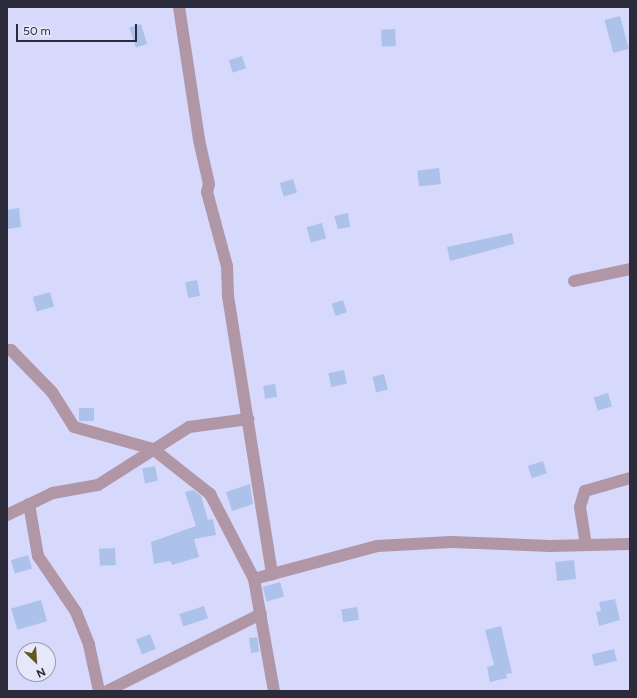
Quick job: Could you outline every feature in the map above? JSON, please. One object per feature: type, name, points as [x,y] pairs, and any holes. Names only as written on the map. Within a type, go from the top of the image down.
[{"type":"street","points":[[179,7],[199,140],[209,184],[207,192],[227,266],[228,296],[272,575]]},
{"type":"street","points":[[574,281],[630,269]]},
{"type":"street","points":[[7,350],[11,350],[52,392],[74,427],[153,449],[210,494],[254,579],[274,691]]},
{"type":"street","points":[[7,515],[53,492],[98,485],[189,427],[248,419]]},
{"type":"street","points":[[586,545],[580,507],[585,491],[630,478]]},
{"type":"street","points":[[30,504],[38,556],[76,612],[89,645],[99,691]]},
{"type":"street","points":[[254,579],[377,546],[451,542],[586,545],[630,544]]},
{"type":"street","points":[[107,691],[261,614]]},
{"type":"building","points":[[620,16],[629,49],[613,53],[605,20]]},
{"type":"building","points":[[141,24],[147,44],[136,48],[130,28]]},
{"type":"building","points":[[395,29],[396,46],[382,47],[381,30]]},
{"type":"building","points":[[242,56],[246,68],[233,73],[229,60]]},
{"type":"building","points":[[439,168],[441,184],[419,187],[417,171]]},
{"type":"building","points":[[293,179],[297,192],[284,196],[280,183]]},
{"type":"building","points":[[19,208],[21,227],[7,229],[7,210]]},
{"type":"building","points":[[348,213],[350,227],[338,229],[334,216]]},
{"type":"building","points":[[322,223],[326,238],[311,243],[307,227]]},
{"type":"building","points":[[512,233],[514,244],[450,261],[447,247]]},
{"type":"building","points":[[197,280],[200,296],[188,298],[185,282]]},
{"type":"building","points":[[50,292],[54,306],[37,311],[33,297]]},
{"type":"building","points":[[343,300],[347,312],[336,316],[332,304]]},
{"type":"building","points":[[344,370],[347,384],[331,387],[328,373]]},
{"type":"building","points":[[384,374],[388,390],[376,392],[372,377]]},
{"type":"building","points":[[275,384],[277,397],[265,399],[263,386]]},
{"type":"building","points":[[608,393],[612,406],[598,411],[594,397]]},
{"type":"building","points":[[79,408],[94,408],[94,421],[79,421]]},
{"type":"building","points":[[543,461],[547,473],[532,478],[528,466]]},
{"type":"building","points":[[155,466],[158,481],[145,483],[142,468]]},
{"type":"building","points":[[250,484],[253,504],[232,511],[226,492]]},
{"type":"building","points":[[193,490],[201,496],[208,520],[213,519],[216,535],[194,539],[199,557],[172,565],[170,561],[154,564],[151,542],[196,526],[185,492]]},
{"type":"building","points":[[115,548],[116,565],[100,566],[99,549]]},
{"type":"building","points":[[28,555],[32,568],[15,574],[11,560]]},
{"type":"building","points":[[574,560],[576,579],[557,581],[555,562]]},
{"type":"building","points":[[280,582],[284,596],[267,601],[263,587]]},
{"type":"building","points":[[615,599],[620,620],[599,626],[596,612],[601,611],[599,602]]},
{"type":"building","points":[[41,600],[47,621],[17,630],[11,609]]},
{"type":"building","points":[[204,606],[208,618],[183,626],[179,614]]},
{"type":"building","points":[[357,607],[359,620],[343,622],[341,610]]},
{"type":"building","points":[[501,626],[512,673],[506,674],[507,678],[490,682],[487,667],[494,665],[485,630]]},
{"type":"building","points":[[150,634],[156,649],[142,654],[136,640]]},
{"type":"building","points":[[257,637],[259,652],[251,653],[249,638]]},
{"type":"building","points":[[614,649],[617,661],[595,666],[592,655]]}]
